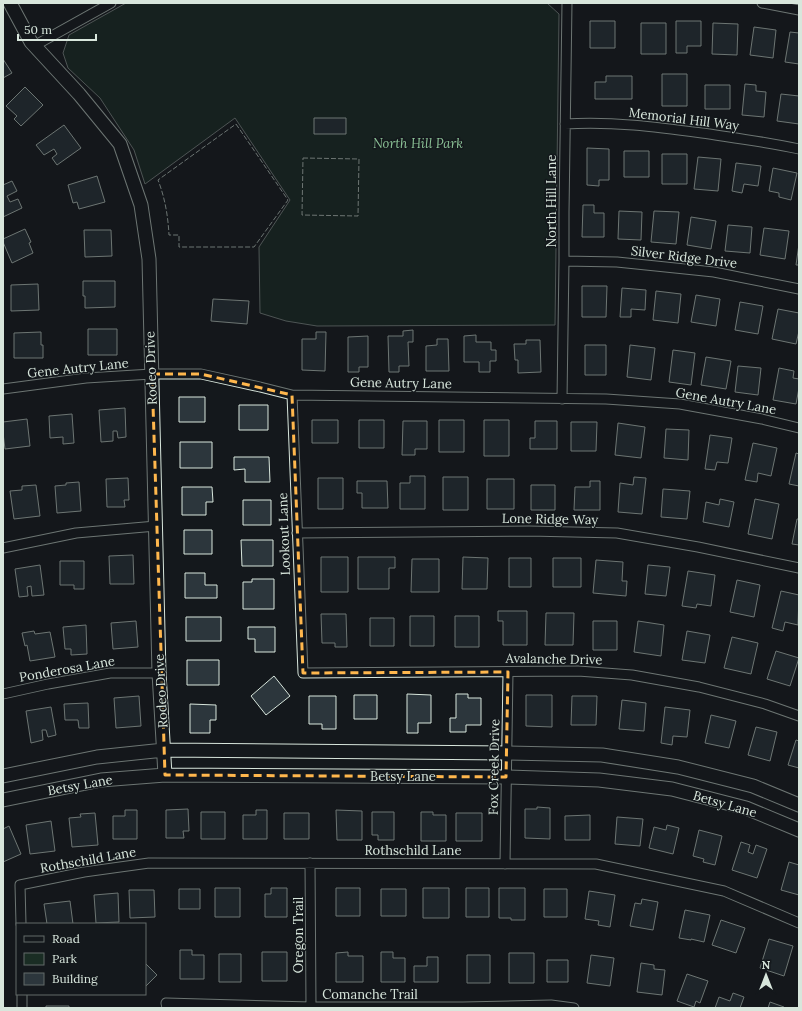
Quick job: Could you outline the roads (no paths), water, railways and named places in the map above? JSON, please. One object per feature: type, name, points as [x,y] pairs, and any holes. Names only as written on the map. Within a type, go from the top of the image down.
[{"type":"main road","name":"Rodeo Drive","points":[[10,3],[34,46],[79,94],[120,144],[141,205],[149,259],[159,673],[165,775]]},
{"type":"main road","name":"Betsy Lane","points":[[3,776],[97,757],[164,750],[602,755],[678,767],[753,786],[799,805]]},
{"type":"main road","name":"Betsy Lane","points":[[3,800],[101,780],[165,775],[506,777],[599,780],[672,789],[746,808],[799,830]]},
{"type":"street","points":[[34,46],[111,3]]},
{"type":"street","name":"North Hill Lane","points":[[562,398],[566,3]]},
{"type":"street","points":[[762,3],[799,10]]},
{"type":"street","name":"Memorial Hill Way","points":[[565,124],[588,123],[661,128],[769,142],[799,148]]},
{"type":"street","name":"Silver Ridge Drive","points":[[564,261],[617,262],[714,272],[799,289]]},
{"type":"street","name":"Gene Autry Lane","points":[[3,389],[86,378],[152,374],[201,374],[292,395],[606,399],[680,404],[762,419],[799,428]]},
{"type":"street","name":"Lookout Lane","points":[[292,395],[303,673]]},
{"type":"street","points":[[3,548],[76,533],[156,526]]},
{"type":"street","name":"Lone Ridge Way","points":[[297,533],[522,531],[617,533],[698,547],[799,568]]},
{"type":"street","name":"Avalanche Drive","points":[[303,673],[578,671],[632,675],[700,687],[765,704],[799,716]]},
{"type":"street","name":"Fox Creek Drive","points":[[505,864],[508,672]]},
{"type":"street","name":"Ponderosa Lane","points":[[3,694],[110,673],[159,673]]},
{"type":"street","name":"Rothschild Lane","points":[[21,923],[20,886],[84,872],[149,863],[310,863],[596,864],[724,892],[799,923]]},
{"type":"street","name":"Oregon Trail","points":[[310,863],[311,1006]]},
{"type":"street","points":[[22,995],[22,1008]]},
{"type":"street","name":"Comanche Trail","points":[[166,1006],[551,1006],[574,1008]]},
{"type":"park label","name":"North Hill Park","points":[[418,143]]}]
